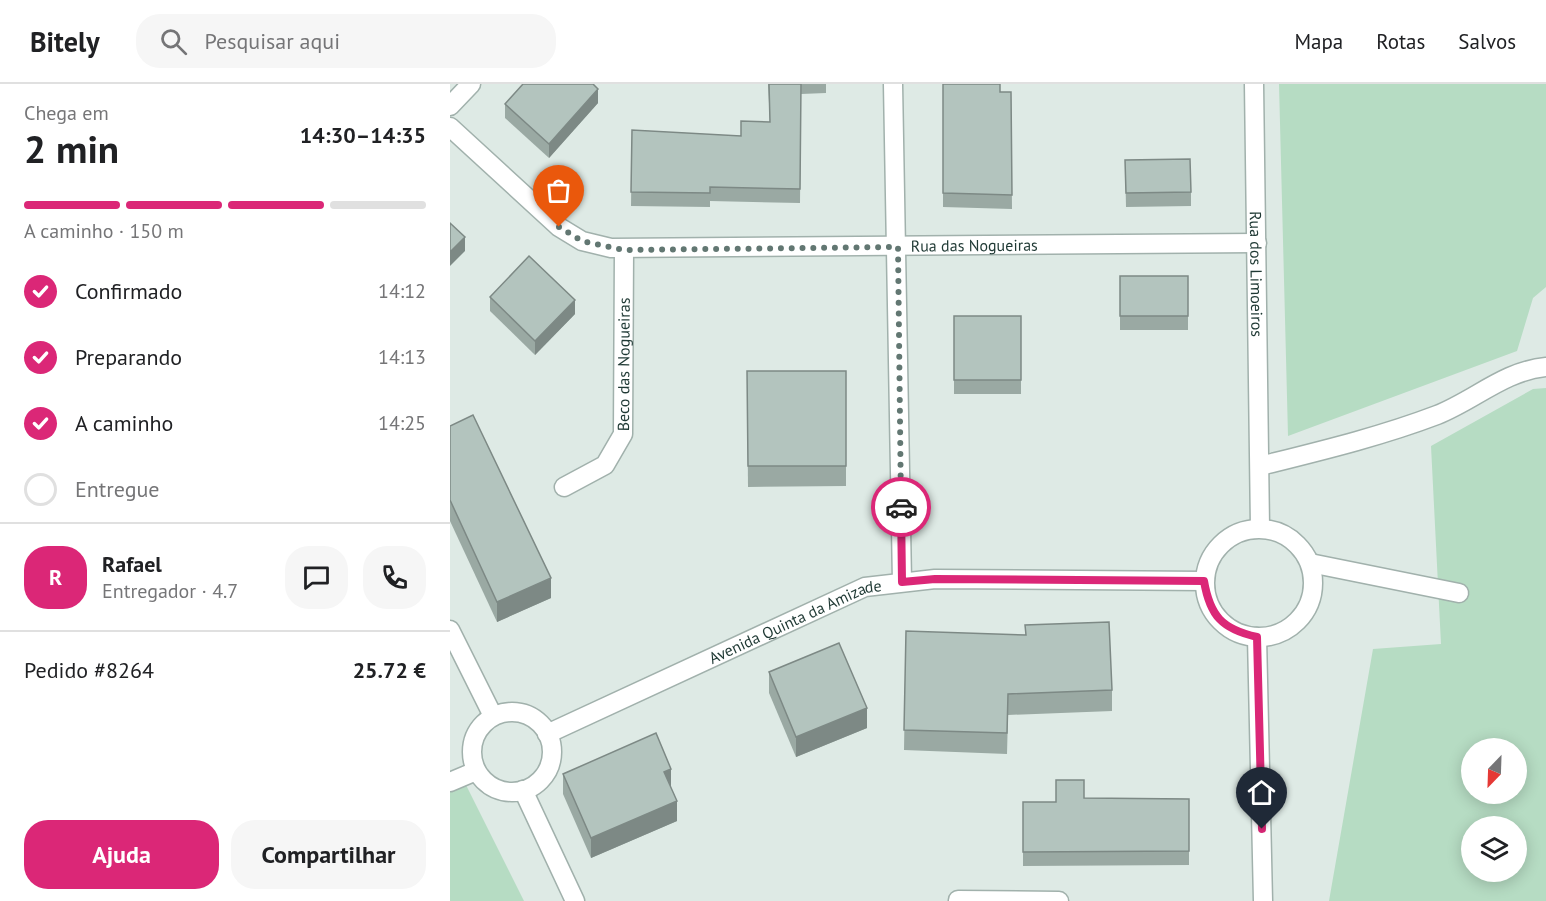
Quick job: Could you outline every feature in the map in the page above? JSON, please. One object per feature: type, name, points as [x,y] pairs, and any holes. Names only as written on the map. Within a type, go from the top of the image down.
[{"type":"street","points":[[450,106],[471,84]]},
{"type":"street","points":[[893,84],[898,247],[902,582]]},
{"type":"street","name":"Rua dos Limoeiros","points":[[1254,84],[1260,528]]},
{"type":"street","name":"Rua das Nogueiras","points":[[450,127],[570,235],[595,245],[624,250],[1257,243]]},
{"type":"street","name":"Beco das Nogueiras","points":[[564,487],[605,465],[623,434],[624,250]]},
{"type":"street","points":[[1260,466],[1390,432],[1447,410],[1500,380],[1540,367],[1546,353]]},
{"type":"street","points":[[1260,528],[1281,533],[1299,545],[1310,563],[1313,584],[1309,605],[1296,622],[1278,634],[1257,637],[1236,632],[1219,620],[1208,602],[1204,581],[1209,560],[1221,543],[1240,531],[1260,528]]},
{"type":"street","points":[[1310,563],[1459,593]]},
{"type":"street","name":"Avenida Quinta da Amizade","points":[[547,734],[865,587],[935,579],[1204,581]]},
{"type":"street","points":[[450,630],[493,717]]},
{"type":"street","points":[[1257,637],[1263,901]]},
{"type":"street","points":[[508,712],[524,714],[538,721],[547,734],[552,748],[550,764],[542,778],[523,790],[500,790],[486,783],[476,771],[471,755],[473,740],[481,727],[493,717],[508,712]]},
{"type":"street","points":[[450,782],[476,771]]},
{"type":"street","points":[[523,790],[575,901]]},
{"type":"street","points":[[958,900],[1059,901]]},
{"type":"green space","points":[[1279,84],[1546,84],[1546,287],[1533,298],[1517,351],[1288,436]]},
{"type":"green space","points":[[1546,388],[1546,901],[1329,901],[1373,649],[1441,644],[1431,446],[1533,389]]},
{"type":"green space","points":[[462,777],[524,901],[450,901],[450,782]]},
{"type":"building","points":[[523,84],[593,84],[598,89],[549,144],[505,104]]},
{"type":"building","points":[[769,84],[801,84],[800,189],[710,187],[710,193],[631,192],[632,130],[741,136],[741,121],[770,122]]},
{"type":"building","points":[[943,84],[1000,84],[1000,92],[1011,92],[1012,195],[943,193]]},
{"type":"building","points":[[1190,159],[1191,192],[1126,193],[1125,160]]},
{"type":"building","points":[[450,223],[465,237],[450,252]]},
{"type":"building","points":[[529,256],[575,300],[535,341],[490,297]]},
{"type":"building","points":[[1120,276],[1188,276],[1188,316],[1120,316]]},
{"type":"building","points":[[954,316],[1021,316],[1021,380],[954,380]]},
{"type":"building","points":[[747,371],[846,371],[846,466],[748,466]]},
{"type":"building","points":[[473,415],[551,578],[497,602],[450,500],[450,426]]},
{"type":"building","points":[[1109,622],[1112,690],[1008,694],[1007,733],[904,730],[906,631],[1026,635],[1025,625]]},
{"type":"building","points":[[839,643],[867,708],[796,737],[769,672]]},
{"type":"building","points":[[656,733],[671,769],[664,772],[677,801],[591,838],[563,774]]},
{"type":"building","points":[[1056,780],[1084,780],[1084,798],[1189,799],[1189,851],[1023,852],[1023,802],[1056,802]]},
{"type":"way so far","points":[[559,227],[582,241],[624,250],[898,247],[901,507]]},
{"type":"route","points":[[901,507],[902,582],[935,579],[1204,581],[1208,602],[1219,620],[1236,632],[1257,637],[1262,829]]}]
